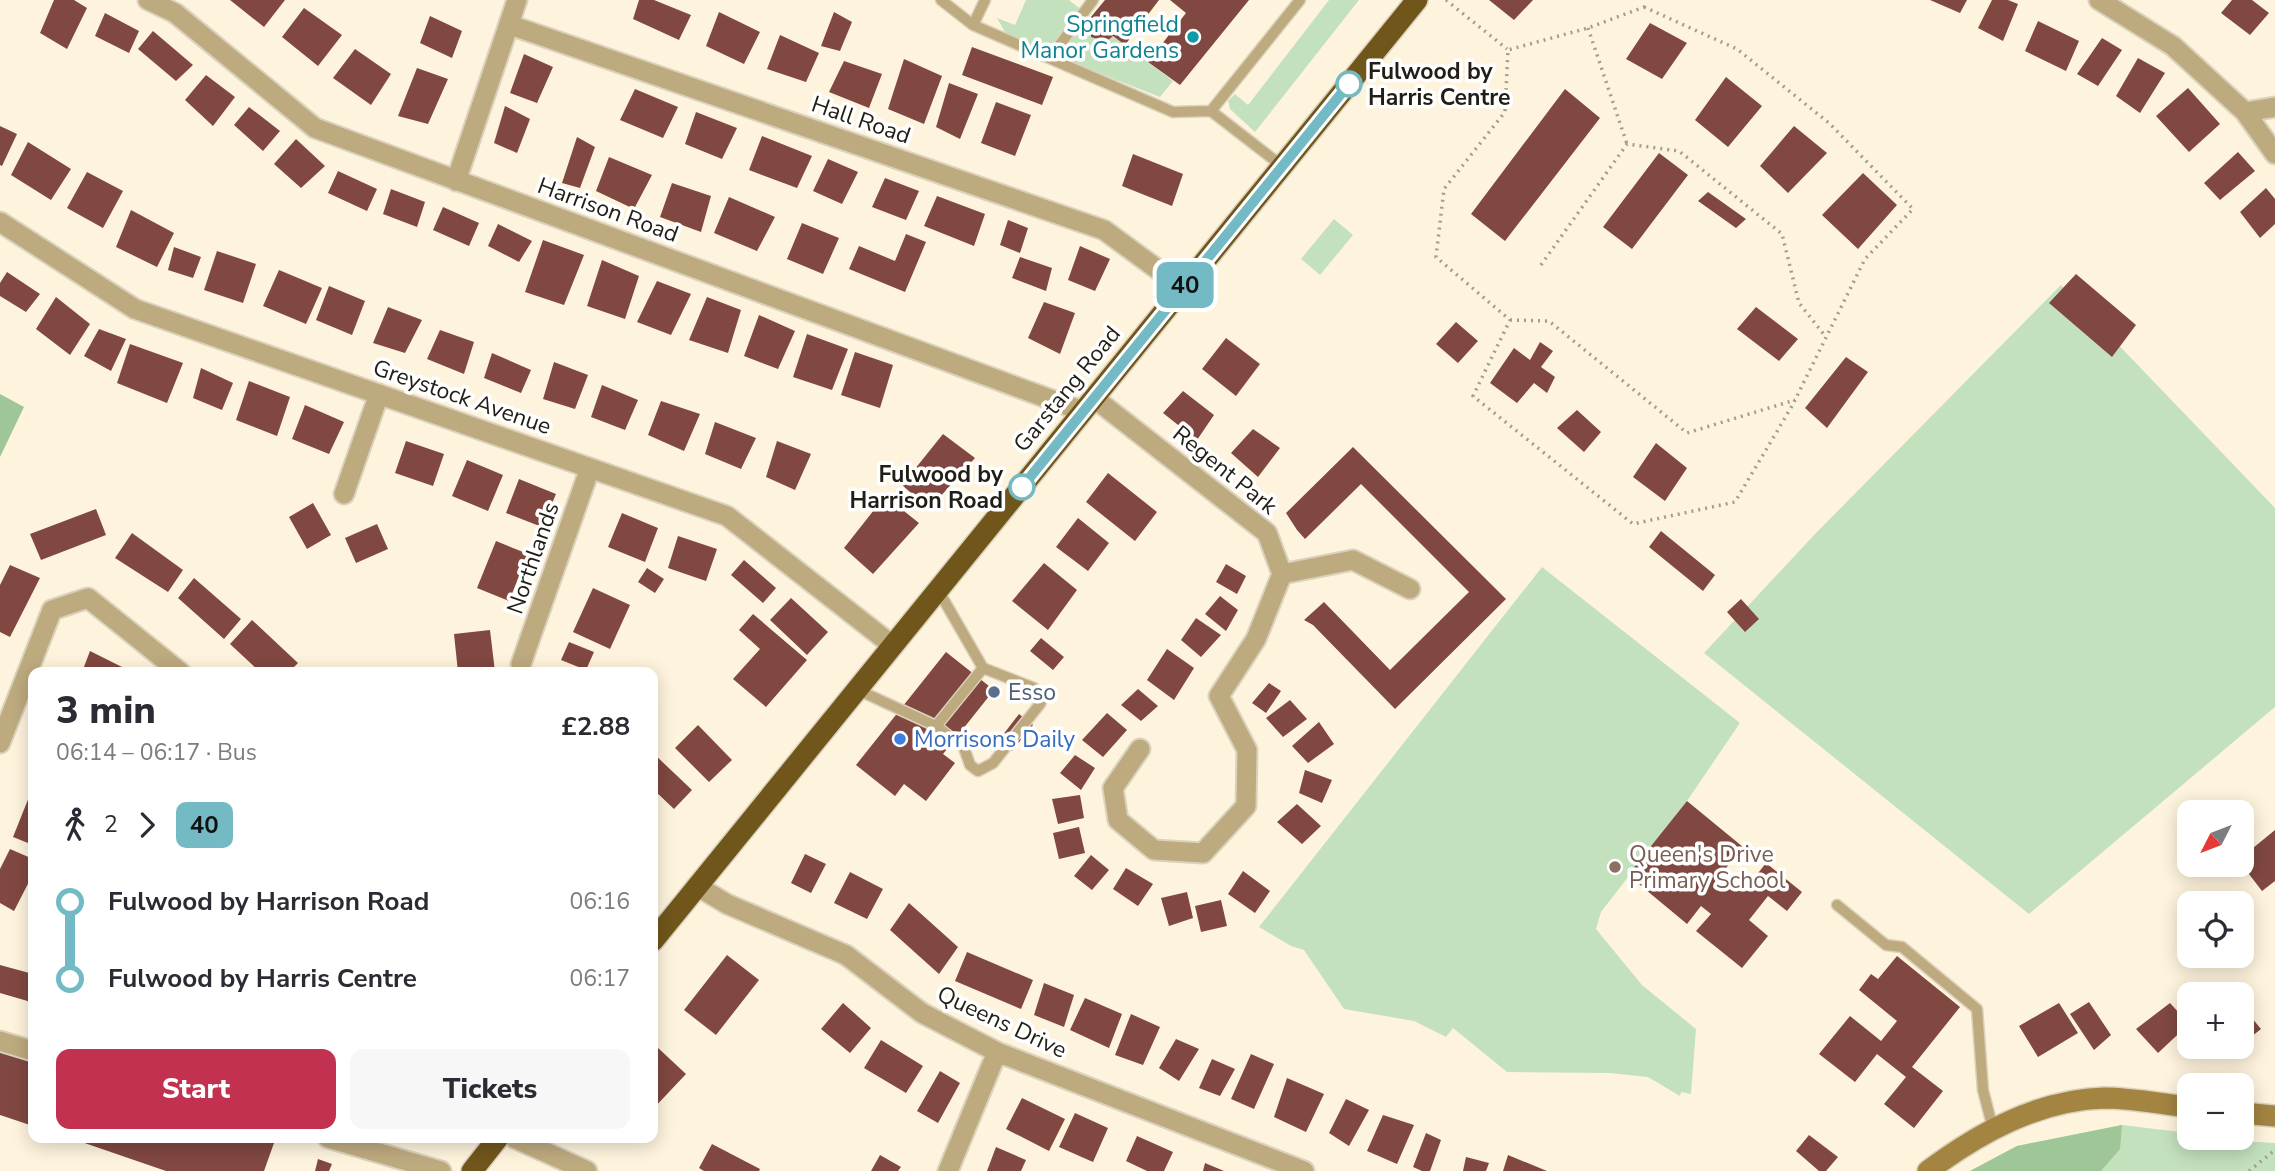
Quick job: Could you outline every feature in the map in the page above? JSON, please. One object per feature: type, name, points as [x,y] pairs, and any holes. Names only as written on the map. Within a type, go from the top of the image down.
[{"type":"highway","name":"Garstang Road","points":[[658,932],[1417,0]]},
{"type":"highway","points":[[472,1171],[494,1143]]},
{"type":"street","name":"Harrison Road","points":[[148,0],[178,6],[315,128],[456,181],[1088,405]]},
{"type":"street","points":[[456,181],[517,0]]},
{"type":"street","points":[[2099,0],[2173,46],[2245,112],[2275,154]]},
{"type":"street","name":"Hall Road","points":[[510,25],[1104,230],[1183,288]]},
{"type":"street","points":[[2245,112],[2275,107]]},
{"type":"street","name":"Greystock Avenue","points":[[0,222],[135,309],[727,516],[892,645]]},
{"type":"street","points":[[344,494],[379,394]]},
{"type":"street","name":"Regent Park","points":[[1088,405],[1267,533],[1282,574]]},
{"type":"street","name":"Northlands","points":[[521,664],[590,468]]},
{"type":"street","points":[[1140,749],[1113,788],[1118,820],[1154,850],[1203,853],[1246,806],[1247,750],[1219,696],[1256,639],[1282,574],[1353,560],[1409,589]]},
{"type":"street","points":[[30,667],[52,611],[88,598],[174,667]]},
{"type":"street","points":[[0,743],[28,672]]},
{"type":"street","name":"Queens Drive","points":[[697,886],[727,904],[846,955],[922,1013],[997,1052],[1299,1170]]},
{"type":"street","points":[[0,1041],[28,1049]]},
{"type":"street","points":[[948,1171],[997,1052]]},
{"type":"street","points":[[1928,1171],[1960,1147],[1993,1129],[2053,1105],[2104,1098],[2177,1106]]},
{"type":"street","points":[[2254,1114],[2275,1116]]},
{"type":"street","points":[[345,1143],[441,1171]]},
{"type":"street","points":[[525,1143],[587,1171]]},
{"type":"lane","points":[[941,0],[973,26],[1173,112],[1211,111],[1282,166]]},
{"type":"lane","points":[[973,26],[985,0]]},
{"type":"lane","points":[[1049,58],[1093,0]]},
{"type":"lane","points":[[1211,111],[1300,0]]},
{"type":"lane","points":[[856,689],[936,726],[964,748],[970,765],[978,771],[993,763],[1040,704],[1043,696],[1034,688],[983,668],[938,589]]},
{"type":"lane","points":[[936,726],[983,668]]},
{"type":"lane","points":[[1837,905],[1886,945],[1902,947],[1976,1009],[1983,1090],[1993,1129]]},
{"type":"path","points":[[1446,0],[1508,50]]},
{"type":"path","points":[[1508,50],[1588,28],[1644,7],[1737,49],[1829,123],[1913,209],[1865,259],[1795,400],[1735,502],[1633,524],[1473,396],[1510,320]]},
{"type":"path","points":[[1588,28],[1627,144]]},
{"type":"path","points":[[1508,50],[1505,112],[1444,189],[1436,257],[1510,320],[1549,321],[1687,433],[1795,400]]},
{"type":"path","points":[[1541,265],[1627,144]]},
{"type":"path","points":[[1627,144],[1679,151],[1782,234],[1799,303],[1826,337]]},
{"type":"path","points":[[2249,1171],[2275,1150]]},
{"type":"green space","points":[[1026,0],[1069,0],[1079,8],[1047,52],[1006,34],[997,18],[1015,25]]},
{"type":"green space","points":[[1329,0],[1359,0],[1255,132],[1230,109],[1228,101],[1235,94],[1248,105]]},
{"type":"green space","points":[[1083,23],[1097,42],[1106,42],[1113,36],[1173,81],[1160,97],[1058,57]]},
{"type":"green space","points":[[1334,219],[1353,235],[1320,275],[1301,259]]},
{"type":"green space","points":[[2061,285],[2275,508],[2275,707],[2029,914],[1704,653],[1817,532]]},
{"type":"green space","points":[[0,394],[24,407],[0,457]]},
{"type":"green space","points":[[1542,567],[1740,723],[1687,801],[1601,912],[1596,929],[1642,985],[1696,1029],[1691,1094],[1681,1092],[1680,1096],[1648,1077],[1609,1073],[1507,1072],[1453,1028],[1446,1037],[1414,1021],[1344,1009],[1304,950],[1291,946],[1259,927]]},
{"type":"green space","points":[[2122,1125],[2177,1132],[2177,1150],[2254,1150],[2254,1142],[2275,1143],[2275,1171],[1970,1171],[2017,1146]]},
{"type":"green space","points":[[2122,1125],[2120,1149],[2101,1171],[1970,1171],[2017,1146]]},
{"type":"building","points":[[54,0],[74,0],[87,8],[67,49],[40,33]]},
{"type":"building","points":[[230,0],[285,0],[264,27]]},
{"type":"building","points":[[639,0],[654,0],[691,15],[679,40],[633,19]]},
{"type":"building","name":"Springfield Manor Gardens","points":[[1105,0],[1159,0],[1125,45],[1113,36],[1106,42],[1091,37],[1090,18]]},
{"type":"building","name":"Springfield Manor Gardens","points":[[1170,0],[1249,0],[1180,85],[1148,62],[1186,13]]},
{"type":"building","points":[[1489,0],[1533,0],[1514,20]]},
{"type":"building","points":[[1930,0],[1967,0],[1960,13]]},
{"type":"building","points":[[1992,0],[2008,0],[2018,4],[2003,41],[1978,28]]},
{"type":"building","points":[[2232,0],[2252,0],[2269,13],[2250,35],[2221,13]]},
{"type":"building","points":[[304,8],[342,35],[318,66],[282,37]]},
{"type":"building","points":[[719,12],[760,32],[744,64],[706,46]]},
{"type":"building","points":[[834,12],[852,22],[840,51],[821,46]]},
{"type":"building","points":[[105,13],[139,31],[129,53],[95,36]]},
{"type":"building","points":[[430,16],[462,31],[452,58],[420,43]]},
{"type":"building","points":[[2038,21],[2079,41],[2066,71],[2025,51]]},
{"type":"building","points":[[1650,23],[1687,43],[1662,79],[1626,59]]},
{"type":"building","points":[[153,31],[193,65],[176,81],[138,49]]},
{"type":"building","points":[[780,35],[819,53],[806,82],[767,69]]},
{"type":"building","points":[[2102,38],[2122,50],[2098,86],[2077,74]]},
{"type":"building","points":[[972,47],[1053,77],[1042,105],[962,75]]},
{"type":"building","points":[[355,49],[391,74],[371,105],[333,78]]},
{"type":"building","points":[[524,54],[553,67],[537,103],[510,93]]},
{"type":"building","points":[[2138,58],[2165,73],[2140,113],[2116,96]]},
{"type":"building","points":[[904,59],[942,76],[924,124],[888,109]]},
{"type":"building","points":[[844,61],[882,74],[869,108],[829,92]]},
{"type":"building","points":[[417,68],[448,79],[428,124],[398,116]]},
{"type":"building","points":[[206,75],[235,97],[213,126],[185,100]]},
{"type":"building","points":[[1726,77],[1762,106],[1728,147],[1695,120]]},
{"type":"building","points":[[949,83],[978,94],[960,139],[936,127]]},
{"type":"building","points":[[2188,88],[2220,124],[2189,152],[2156,116]]},
{"type":"building","points":[[635,89],[678,107],[663,138],[620,120]]},
{"type":"building","points":[[1565,89],[1600,118],[1505,241],[1471,214]]},
{"type":"building","points":[[996,102],[1031,115],[1015,156],[981,143]]},
{"type":"building","points":[[505,106],[530,119],[517,153],[494,143]]},
{"type":"building","points":[[249,107],[280,131],[263,151],[234,125]]},
{"type":"building","points":[[696,112],[737,128],[722,159],[685,144]]},
{"type":"building","points":[[0,126],[17,134],[2,166],[0,165]]},
{"type":"building","points":[[1794,126],[1827,153],[1788,193],[1760,166]]},
{"type":"building","points":[[762,136],[812,156],[797,188],[749,170]]},
{"type":"building","points":[[577,137],[595,147],[580,188],[562,183]]},
{"type":"building","points":[[296,139],[325,166],[301,188],[274,164]]},
{"type":"building","points":[[28,142],[71,169],[51,200],[11,175]]},
{"type":"building","points":[[2238,152],[2255,171],[2220,200],[2204,183]]},
{"type":"building","points":[[1659,153],[1688,175],[1632,249],[1603,227]]},
{"type":"building","points":[[1133,154],[1183,174],[1172,206],[1122,186]]},
{"type":"building","points":[[609,157],[652,175],[634,209],[596,191]]},
{"type":"building","points":[[828,159],[858,172],[842,204],[813,191]]},
{"type":"building","points":[[338,171],[377,189],[367,211],[328,193]]},
{"type":"building","points":[[87,172],[123,191],[103,228],[67,208]]},
{"type":"building","points":[[1863,173],[1897,205],[1858,249],[1822,215]]},
{"type":"building","points":[[885,178],[919,191],[906,220],[872,207]]},
{"type":"building","points":[[672,183],[711,196],[701,232],[660,217]]},
{"type":"building","points":[[2266,188],[2275,199],[2275,224],[2260,238],[2240,212]]},
{"type":"building","points":[[391,189],[425,202],[417,227],[383,214]]},
{"type":"building","points":[[1708,192],[1746,219],[1736,228],[1698,201]]},
{"type":"building","points":[[937,196],[985,214],[974,246],[924,226]]},
{"type":"building","points":[[729,197],[775,217],[757,251],[714,233]]},
{"type":"building","points":[[443,207],[479,223],[469,246],[433,230]]},
{"type":"building","points":[[131,210],[174,233],[157,267],[116,247]]},
{"type":"building","points":[[1008,220],[1028,228],[1020,253],[1000,245]]},
{"type":"building","points":[[802,223],[839,238],[823,274],[787,259]]},
{"type":"building","points":[[498,224],[532,241],[519,262],[488,246]]},
{"type":"building","points":[[906,234],[926,242],[905,292],[849,269],[859,246],[895,261]]},
{"type":"building","points":[[543,240],[584,255],[564,305],[525,292]]},
{"type":"building","points":[[1080,246],[1110,259],[1095,291],[1068,280]]},
{"type":"building","points":[[174,247],[201,257],[193,278],[168,270]]},
{"type":"building","points":[[217,251],[256,264],[243,303],[204,290]]},
{"type":"building","points":[[1020,257],[1052,268],[1046,291],[1012,278]]},
{"type":"building","points":[[602,260],[639,276],[625,319],[587,306]]},
{"type":"building","points":[[279,270],[322,288],[306,324],[263,306]]},
{"type":"building","points":[[7,272],[40,294],[26,312],[0,296],[0,283]]},
{"type":"building","points":[[2076,274],[2136,325],[2112,357],[2049,303]]},
{"type":"building","points":[[657,281],[691,294],[671,335],[637,322]]},
{"type":"building","points":[[329,286],[365,301],[352,335],[316,320]]},
{"type":"building","points":[[56,297],[90,324],[70,355],[36,329]]},
{"type":"building","points":[[707,297],[741,310],[728,353],[689,340]]},
{"type":"building","points":[[1044,302],[1075,313],[1060,354],[1028,338]]},
{"type":"building","points":[[388,307],[422,320],[405,353],[373,343]]},
{"type":"building","points":[[1756,307],[1798,339],[1779,361],[1737,329]]},
{"type":"building","points":[[759,315],[795,331],[778,369],[744,356]]},
{"type":"building","points":[[1456,322],[1478,341],[1458,363],[1436,344]]},
{"type":"building","points":[[99,329],[126,339],[111,371],[84,356]]},
{"type":"building","points":[[440,330],[474,342],[464,374],[427,359]]},
{"type":"building","points":[[807,334],[848,349],[832,390],[793,377]]},
{"type":"building","points":[[1226,338],[1260,364],[1236,396],[1202,369]]},
{"type":"building","points":[[1540,342],[1553,351],[1541,367],[1555,377],[1547,393],[1534,383],[1517,403],[1490,383],[1514,348],[1530,360]]},
{"type":"building","points":[[130,344],[183,363],[167,403],[117,383]]},
{"type":"building","points":[[855,352],[893,365],[880,408],[841,395]]},
{"type":"building","points":[[492,353],[531,370],[521,393],[484,378]]},
{"type":"building","points":[[1846,357],[1868,372],[1827,428],[1805,408]]},
{"type":"building","points":[[554,362],[588,375],[575,409],[543,399]]},
{"type":"building","points":[[201,368],[233,383],[222,410],[193,398]]},
{"type":"building","points":[[249,381],[290,397],[277,436],[236,420]]},
{"type":"building","points":[[602,385],[638,400],[625,430],[591,417]]},
{"type":"building","points":[[1183,391],[1214,415],[1197,440],[1163,413]]},
{"type":"building","points":[[661,401],[700,414],[684,451],[648,435]]},
{"type":"building","points":[[305,405],[344,422],[329,454],[292,439]]},
{"type":"building","points":[[1577,410],[1601,432],[1584,452],[1557,428]]},
{"type":"building","points":[[715,422],[756,438],[741,469],[705,454]]},
{"type":"building","points":[[1253,429],[1280,448],[1258,477],[1231,453]]},
{"type":"building","points":[[943,434],[975,458],[929,509],[902,485]]},
{"type":"building","points":[[406,441],[444,454],[433,486],[395,473]]},
{"type":"building","points":[[777,441],[811,454],[795,490],[766,477]]},
{"type":"building","points":[[1656,443],[1687,468],[1665,501],[1633,477]]},
{"type":"building","points":[[1353,447],[1506,599],[1395,709],[1313,625],[1304,620],[1324,602],[1390,670],[1469,592],[1361,484],[1305,539],[1297,530],[1286,513]]},
{"type":"building","points":[[467,460],[503,475],[488,511],[452,496]]},
{"type":"building","points":[[1108,473],[1157,512],[1135,541],[1086,502]]},
{"type":"building","points":[[519,479],[556,494],[542,527],[506,513]]},
{"type":"building","points":[[885,496],[919,523],[873,574],[844,548]]},
{"type":"building","points":[[313,503],[331,535],[307,549],[289,517]]},
{"type":"building","points":[[96,509],[106,535],[41,560],[30,534]]},
{"type":"building","points":[[622,513],[658,528],[645,562],[608,547]]},
{"type":"building","points":[[1078,518],[1109,543],[1088,571],[1056,547]]},
{"type":"building","points":[[377,524],[388,549],[356,563],[345,538]]},
{"type":"building","points":[[1661,531],[1715,575],[1703,591],[1649,547]]},
{"type":"building","points":[[132,533],[183,570],[168,592],[115,558]]},
{"type":"building","points":[[678,536],[717,549],[706,581],[668,568]]},
{"type":"building","points":[[496,541],[528,554],[509,601],[477,588]]},
{"type":"building","points":[[744,560],[776,588],[763,603],[731,575]]},
{"type":"building","points":[[1044,563],[1077,590],[1048,630],[1012,601]]},
{"type":"building","points":[[1226,564],[1246,576],[1237,594],[1216,582]]},
{"type":"building","points":[[10,565],[40,578],[10,637],[0,632],[0,585]]},
{"type":"building","points":[[647,568],[664,579],[655,593],[638,582]]},
{"type":"building","points":[[194,578],[241,619],[224,639],[178,598]]},
{"type":"building","points":[[593,588],[630,605],[610,649],[573,632]]},
{"type":"building","points":[[1220,596],[1238,610],[1226,631],[1205,614]]},
{"type":"building","points":[[791,598],[828,632],[807,655],[770,620]]},
{"type":"building","points":[[1741,599],[1759,619],[1745,632],[1727,612]]},
{"type":"building","points":[[753,614],[807,660],[766,707],[733,679],[760,649],[739,630]]},
{"type":"building","points":[[1196,618],[1221,635],[1201,657],[1181,640]]},
{"type":"building","points":[[252,620],[298,663],[294,667],[255,667],[230,644]]},
{"type":"building","points":[[490,630],[494,667],[457,667],[454,634]]},
{"type":"building","points":[[1041,638],[1064,657],[1053,670],[1030,651]]},
{"type":"building","points":[[569,642],[594,652],[587,667],[578,667],[561,660]]},
{"type":"building","points":[[1167,649],[1194,668],[1174,700],[1147,680]]},
{"type":"building","points":[[90,651],[122,667],[84,667]]},
{"type":"building","points":[[946,652],[994,690],[943,754],[955,763],[926,801],[904,784],[895,796],[856,765]]},
{"type":"building","points":[[1269,683],[1281,691],[1266,713],[1252,703]]},
{"type":"building","points":[[1138,689],[1158,706],[1141,721],[1121,705]]},
{"type":"building","points":[[1290,700],[1307,719],[1283,737],[1266,718]]},
{"type":"building","points":[[1107,713],[1127,730],[1103,757],[1082,740]]},
{"type":"building","points":[[1019,714],[1033,725],[1012,751],[999,740]]},
{"type":"building","points":[[1319,722],[1334,744],[1308,763],[1292,746]]},
{"type":"building","points":[[698,725],[732,760],[709,782],[675,748]]},
{"type":"building","points":[[1075,755],[1095,768],[1081,790],[1060,773]]},
{"type":"building","points":[[658,758],[692,790],[674,809],[658,794]]},
{"type":"building","points":[[1305,770],[1332,780],[1322,803],[1299,793]]},
{"type":"building","points":[[1080,795],[1084,818],[1058,824],[1052,799]]},
{"type":"building","points":[[28,800],[28,843],[13,837]]},
{"type":"building","name":"Queen's Drive Primary School","points":[[1687,801],[1743,847],[1722,873],[1744,891],[1766,863],[1802,892],[1787,911],[1768,896],[1749,920],[1768,936],[1742,968],[1696,931],[1711,914],[1701,906],[1687,924],[1628,875]]},
{"type":"building","points":[[1297,804],[1321,826],[1302,844],[1277,822]]},
{"type":"building","points":[[1079,827],[1085,853],[1059,859],[1053,833]]},
{"type":"building","points":[[2275,830],[2275,881],[2262,891],[2251,877],[2254,877],[2254,847]]},
{"type":"building","points":[[10,849],[28,857],[28,884],[14,911],[0,903],[0,869]]},
{"type":"building","points":[[805,854],[826,864],[811,893],[791,883]]},
{"type":"building","points":[[1091,855],[1109,870],[1092,890],[1074,876]]},
{"type":"building","points":[[1126,868],[1153,884],[1138,906],[1113,889]]},
{"type":"building","points":[[1243,871],[1270,891],[1255,913],[1228,894]]},
{"type":"building","points":[[850,872],[883,889],[867,919],[834,903]]},
{"type":"building","points":[[1187,892],[1193,918],[1169,926],[1161,898]]},
{"type":"building","points":[[1221,900],[1227,926],[1201,932],[1195,906]]},
{"type":"building","points":[[909,903],[958,947],[939,974],[890,930]]},
{"type":"building","points":[[967,952],[1033,980],[1021,1009],[955,981]]},
{"type":"building","points":[[727,955],[759,980],[716,1035],[684,1010]]},
{"type":"building","points":[[1897,956],[1960,1007],[1912,1067],[1943,1091],[1914,1128],[1884,1104],[1906,1077],[1877,1054],[1855,1082],[1819,1054],[1850,1016],[1881,1041],[1897,1021],[1859,990],[1871,974],[1878,979]]},
{"type":"building","points":[[0,965],[28,973],[28,1001],[0,993]]},
{"type":"building","points":[[1044,983],[1074,995],[1064,1027],[1034,1015]]},
{"type":"building","points":[[1085,998],[1122,1014],[1109,1048],[1070,1030]]},
{"type":"building","points":[[2089,1002],[2111,1035],[2094,1050],[2070,1014]]},
{"type":"building","points":[[843,1003],[871,1028],[850,1053],[821,1029]]},
{"type":"building","points":[[2059,1003],[2078,1033],[2038,1057],[2019,1026]]},
{"type":"building","points":[[2170,1003],[2177,1011],[2177,1035],[2158,1053],[2136,1029]]},
{"type":"building","points":[[1131,1014],[1160,1027],[1143,1065],[1115,1055]]},
{"type":"building","points":[[2254,1021],[2261,1029],[2254,1035]]},
{"type":"building","points":[[1176,1039],[1199,1049],[1179,1081],[1159,1068]]},
{"type":"building","points":[[881,1040],[923,1066],[906,1093],[864,1068]]},
{"type":"building","points":[[0,1048],[28,1058],[28,1124],[0,1115]]},
{"type":"building","points":[[658,1048],[686,1074],[658,1104]]},
{"type":"building","points":[[1251,1054],[1274,1064],[1254,1109],[1231,1099]]},
{"type":"building","points":[[1212,1059],[1235,1069],[1220,1096],[1199,1088]]},
{"type":"building","points":[[940,1071],[960,1083],[938,1123],[917,1111]]},
{"type":"building","points":[[1287,1078],[1324,1094],[1306,1132],[1274,1117]]},
{"type":"building","points":[[1022,1098],[1065,1119],[1049,1151],[1006,1129]]},
{"type":"building","points":[[1346,1099],[1369,1110],[1349,1146],[1329,1133]]},
{"type":"building","points":[[1075,1113],[1108,1128],[1093,1162],[1059,1147]]},
{"type":"building","points":[[1383,1115],[1414,1125],[1397,1164],[1367,1151]]},
{"type":"building","points":[[1426,1133],[1441,1140],[1430,1171],[1422,1171],[1413,1167]]},
{"type":"building","points":[[1809,1135],[1838,1157],[1826,1171],[1819,1171],[1796,1151]]},
{"type":"building","points":[[1137,1136],[1173,1152],[1164,1171],[1147,1171],[1126,1161]]},
{"type":"building","points":[[85,1143],[274,1143],[264,1171],[166,1171]]},
{"type":"building","points":[[712,1144],[760,1169],[759,1171],[704,1171],[699,1168]]},
{"type":"building","points":[[996,1147],[1026,1160],[1021,1171],[987,1171]]},
{"type":"building","points":[[880,1155],[901,1167],[898,1171],[871,1171]]},
{"type":"building","points":[[1508,1155],[1547,1171],[1503,1171]]},
{"type":"building","points":[[1466,1157],[1489,1163],[1486,1171],[1463,1171]]},
{"type":"building","points":[[318,1159],[332,1164],[329,1171],[315,1171]]},
{"type":"building","points":[[1205,1163],[1224,1171],[1203,1171]]},
{"type":"bus line","name":"40","points":[[1022,487],[1349,84]]},
{"type":"place","name":"Springfield Manor Gardens","points":[[1193,37]]},
{"type":"place","name":"Fulwood by Harris Centre","points":[[1349,84]]},
{"type":"place","name":"Fulwood by Harrison Road","points":[[1022,487]]},
{"type":"place","name":"Esso","points":[[994,692]]},
{"type":"place","name":"Morrisons Daily","points":[[900,739]]},
{"type":"place","name":"Queen's Drive Primary School","points":[[1615,867]]}]
